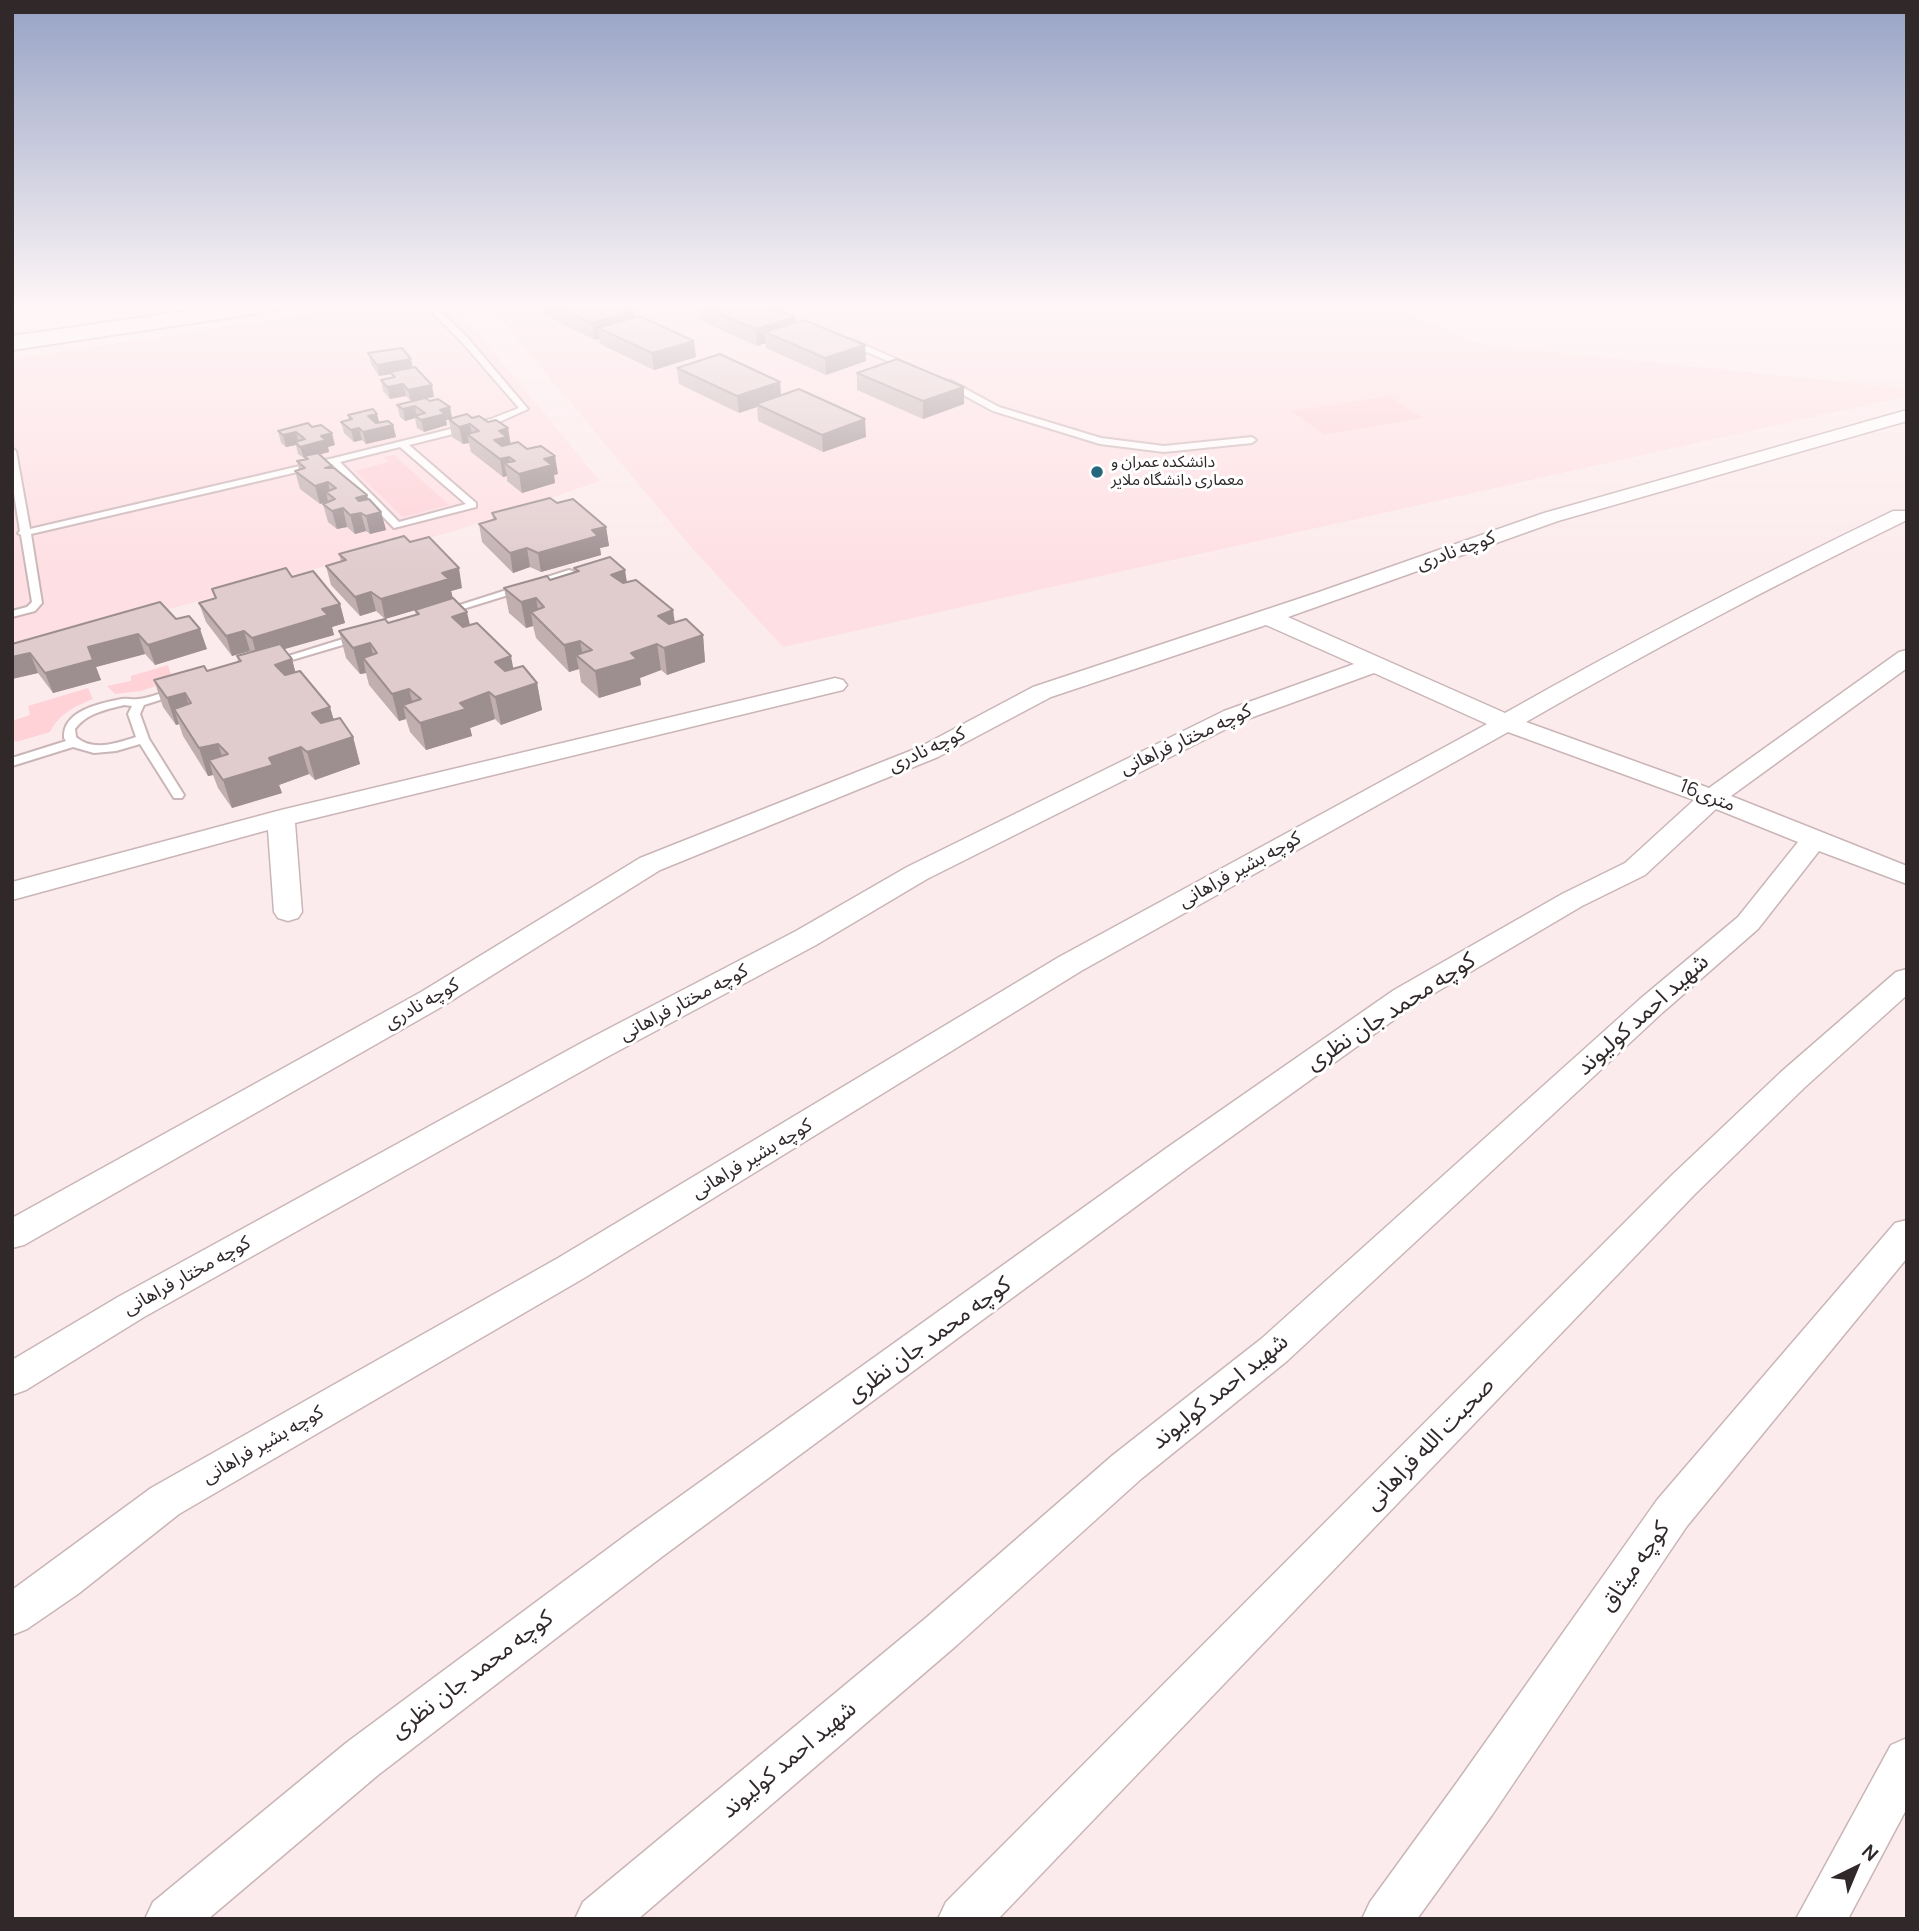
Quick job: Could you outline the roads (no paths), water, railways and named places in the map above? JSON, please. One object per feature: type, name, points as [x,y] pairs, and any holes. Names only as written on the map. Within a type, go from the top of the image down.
[{"type":"street","name":"کوچه نادری","points":[[12,1236],[432,999],[650,864],[929,752],[1042,692],[1268,617],[1551,517],[1906,415]]},
{"type":"street","name":"کوچه بشیر فراهانی","points":[[12,1615],[63,1580],[165,1501],[571,1268],[1070,964],[1745,591],[1900,515]]},
{"type":"street","name":"16متری","points":[[1268,617],[1504,722],[1712,797],[1907,876]]},
{"type":"street","name":"کوچه محمد جان نظری","points":[[170,1919],[362,1759],[648,1543],[1180,1156],[1405,997],[1572,900],[1635,869],[1712,797],[1907,657]]},
{"type":"street","name":"کوچه مختار فراهانی","points":[[12,1379],[131,1307],[594,1050],[806,938],[917,873],[1233,716],[1374,665]]},
{"type":"street","points":[[12,891],[281,818],[835,685]]},
{"type":"street","points":[[281,818],[288,912]]},
{"type":"street","name":"شهید احمد کولیوند","points":[[600,1919],[942,1631],[1128,1467],[1274,1350],[1641,1016],[1748,923],[1814,839]]},
{"type":"street","name":"صحبت الله فراهانی","points":[[963,1919],[1114,1769],[1707,1161],[1835,1039],[1907,979]]},
{"type":"street","name":"کوچه میثاق","points":[[1387,1919],[1483,1786],[1672,1513],[1907,1233]]},
{"type":"street","points":[[1821,1919],[1907,1761]]},
{"type":"lane","points":[[12,542],[24,536],[494,421],[524,409],[512,395]]},
{"type":"lane","points":[[970,395],[996,409],[1100,441],[1164,449],[1252,440]]},
{"type":"lane","points":[[334,461],[397,526],[472,505],[402,444]]},
{"type":"lane","points":[[12,452],[14,482],[37,603],[31,609],[12,614]]},
{"type":"lane","points":[[437,614],[569,573]]},
{"type":"lane","points":[[269,664],[373,633]]},
{"type":"lane","points":[[143,739],[99,750],[85,749],[72,743],[66,733],[70,724],[80,716],[108,705],[139,703],[191,687]]},
{"type":"lane","points":[[139,703],[134,714],[143,739],[178,795]]},
{"type":"lane","points":[[12,762],[72,743]]},
{"type":"place","name":"دانشکده عمران و معماری دانشگاه ملایر","points":[[1097,472]]}]
